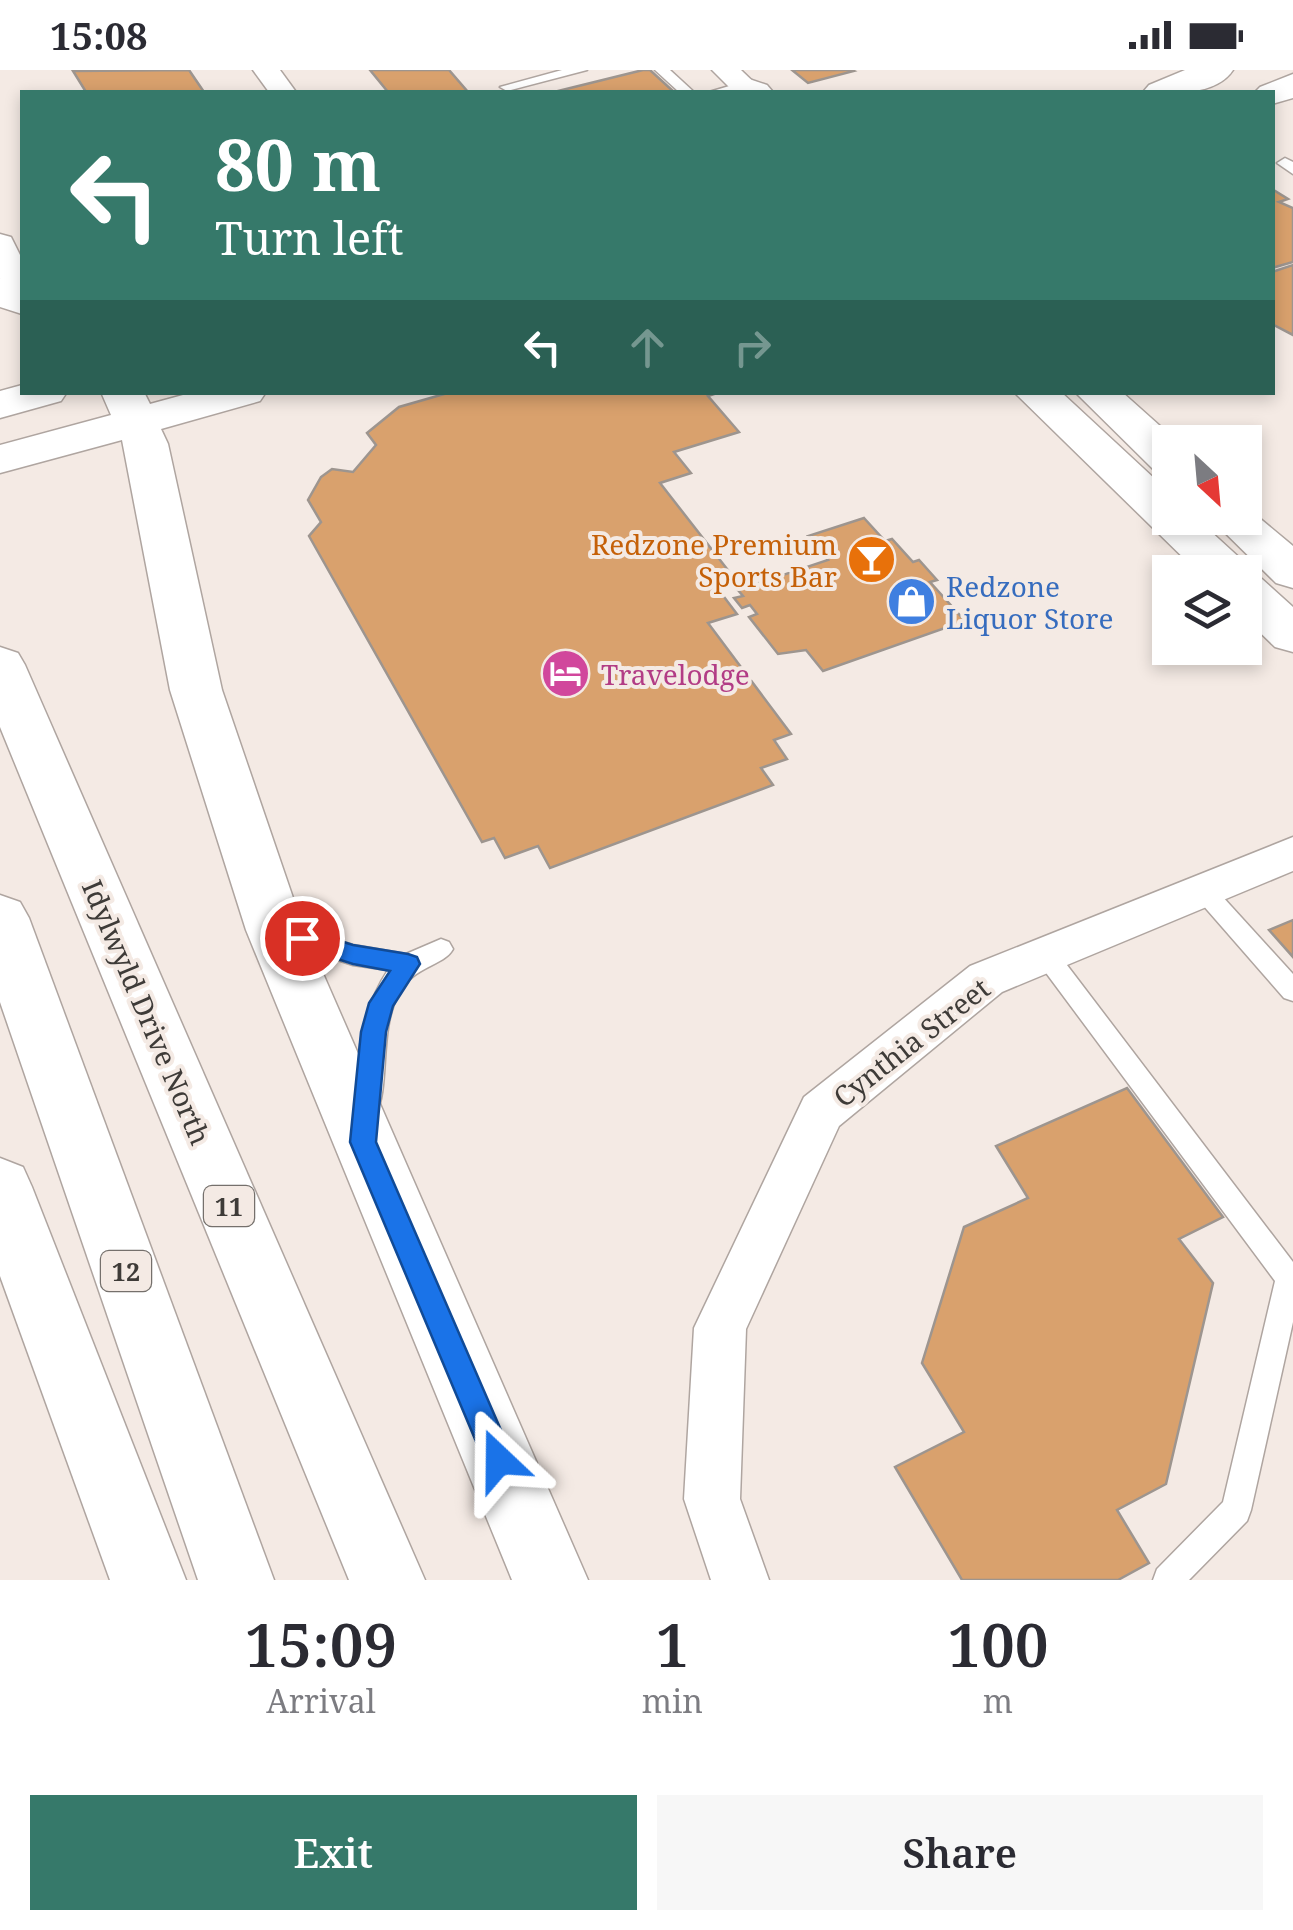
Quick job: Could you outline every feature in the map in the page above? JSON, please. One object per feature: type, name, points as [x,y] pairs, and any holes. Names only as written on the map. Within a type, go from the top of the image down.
[{"type":"main road","points":[[1166,90],[1216,70]]},
{"type":"main road","points":[[19,453],[129,407],[221,395]]},
{"type":"main road","points":[[162,511],[186,454],[270,395]]},
{"type":"main road","points":[[1039,395],[1229,544],[1293,572]]},
{"type":"main road","points":[[1099,395],[1152,443]]},
{"type":"main road","points":[[129,407],[146,444],[162,511],[196,690],[275,930],[550,1580]]},
{"type":"main road","points":[[1262,606],[1293,635]]},
{"type":"main road","name":"Idylwyld Drive North","points":[[0,664],[387,1580]]},
{"type":"main road","name":"12","points":[[8,940],[236,1580]]},
{"type":"main road","points":[[0,1188],[148,1580]]},
{"type":"street","points":[[0,244],[20,288]]},
{"type":"street","name":"Cynthia Street","points":[[740,1580],[712,1499],[720,1328],[820,1112],[986,979],[1293,853]]},
{"type":"lane","points":[[506,86],[580,70]]},
{"type":"lane","points":[[662,70],[684,90]]},
{"type":"lane","points":[[1203,890],[1293,991]]},
{"type":"lane","points":[[275,930],[353,955],[408,964]]},
{"type":"lane","points":[[363,1142],[374,1032],[382,1003],[408,964],[441,949]]},
{"type":"lane","points":[[1046,955],[1289,1278],[1236,1510],[1168,1580]]},
{"type":"building","points":[[189,70],[203,90],[85,90],[73,71]]},
{"type":"building","points":[[370,70],[449,70],[466,90],[386,90]]},
{"type":"building","points":[[650,70],[672,90],[562,90]]},
{"type":"building","points":[[792,70],[852,70],[854,71],[808,83]]},
{"type":"building","points":[[1275,191],[1288,199],[1279,202],[1293,208],[1293,262],[1275,267]]},
{"type":"building","points":[[1293,265],[1293,335],[1275,326],[1275,271]]},
{"type":"building","name":"Travelodge","points":[[441,395],[711,395],[708,396],[739,432],[674,452],[691,473],[660,483],[738,583],[718,589],[737,614],[708,623],[791,734],[774,740],[787,759],[761,768],[773,785],[550,868],[538,846],[505,858],[494,838],[482,842],[309,536],[321,522],[308,500],[321,477],[332,469],[353,472],[376,445],[367,433],[399,407]]},
{"type":"building","points":[[864,518],[885,541],[892,539],[913,562],[919,560],[937,580],[930,582],[965,621],[823,671],[806,650],[778,654],[749,617],[757,614],[750,605],[742,608],[734,598],[743,596],[738,590],[828,560],[808,536]]},
{"type":"building","points":[[1293,920],[1293,957],[1269,930]]},
{"type":"building","points":[[1127,1088],[1223,1217],[1179,1239],[1213,1283],[1166,1484],[1117,1510],[1149,1563],[1118,1580],[962,1580],[895,1467],[964,1432],[922,1363],[964,1227],[1028,1198],[996,1146]]},
{"type":"place","name":"Redzone Premium Sports Bar","points":[[872,560]]},
{"type":"place","name":"Redzone Liquor Store","points":[[911,602]]},
{"type":"place","name":"Travelodge","points":[[566,674]]},
{"type":"route","points":[[302,938],[353,955],[408,964],[382,1003],[374,1032],[363,1142],[499,1460]]}]
